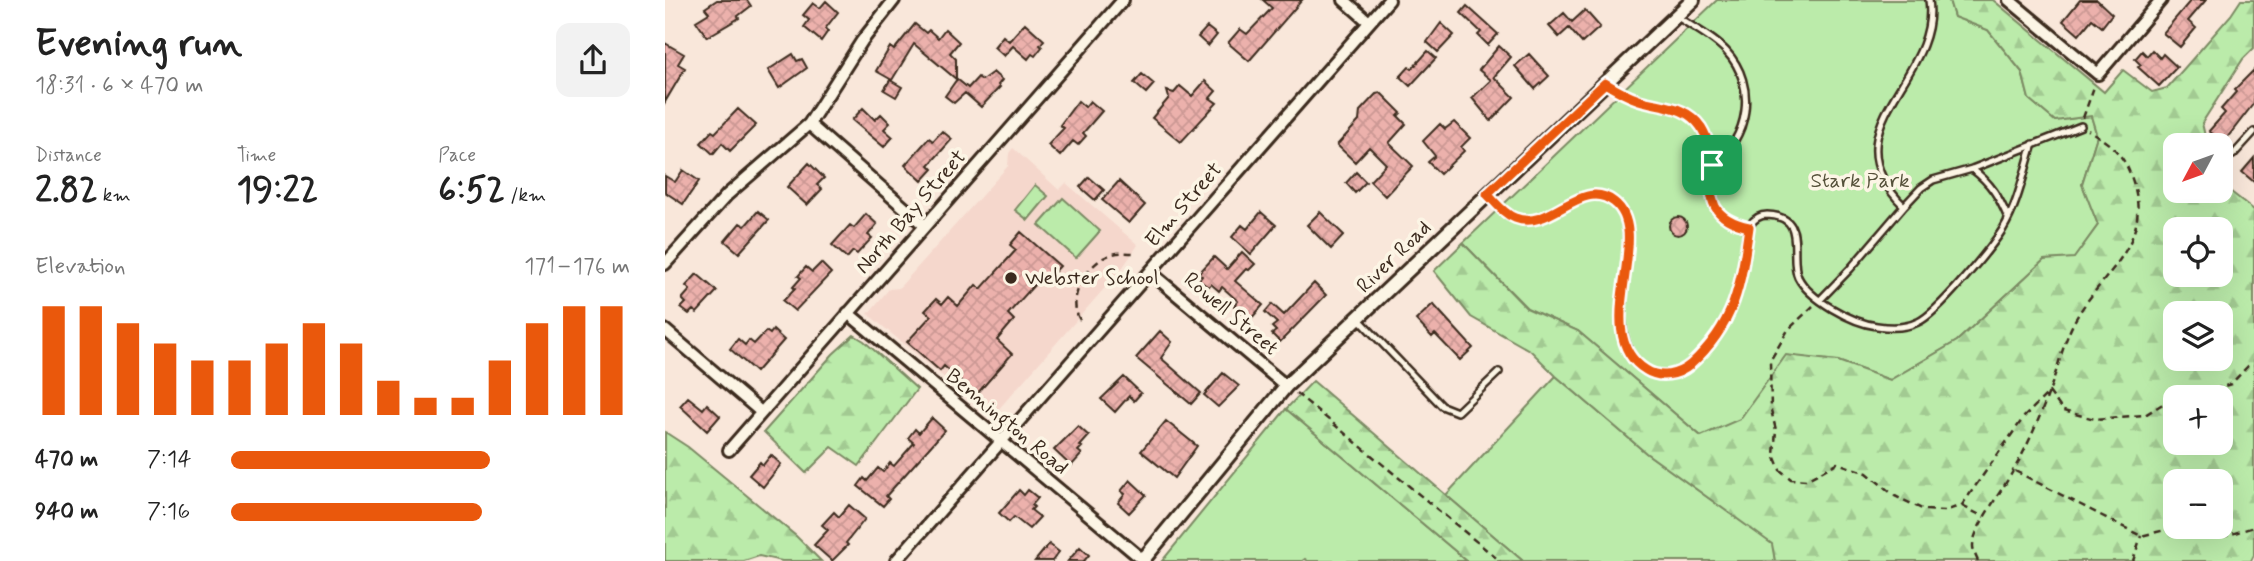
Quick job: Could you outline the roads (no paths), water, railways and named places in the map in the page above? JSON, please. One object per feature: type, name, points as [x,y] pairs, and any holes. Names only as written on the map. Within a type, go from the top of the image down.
[{"type":"street","points":[[665,264],[727,195],[809,124],[862,41],[894,0]]},
{"type":"street","name":"North Bay Street","points":[[729,450],[1123,0]]},
{"type":"street","points":[[1344,0],[1369,22]]},
{"type":"street","name":"Elm Street","points":[[896,561],[1389,0]]},
{"type":"street","name":"River Road","points":[[1142,561],[1291,389],[1358,318],[1693,0]]},
{"type":"street","points":[[2009,0],[2098,74],[2161,0]]},
{"type":"street","points":[[809,124],[924,225]]},
{"type":"street","name":"Rowell Street","points":[[1150,272],[1291,389]]},
{"type":"street","name":"Bennington Road","points":[[848,313],[1142,561]]},
{"type":"street","points":[[665,330],[761,412]]},
{"type":"lane","points":[[1904,206],[1892,195],[1874,155],[1879,126],[1917,60],[1929,32],[1929,0]]},
{"type":"lane","points":[[1676,16],[1725,50],[1734,62],[1746,90],[1743,121],[1736,141],[1725,157],[1712,165]]},
{"type":"lane","points":[[1605,83],[1638,100],[1680,109],[1692,117],[1707,142],[1712,165],[1712,203],[1722,218],[1733,224],[1749,227]]},
{"type":"lane","points":[[1820,300],[1921,188],[1933,180],[1972,169],[2081,126]]},
{"type":"lane","points":[[2233,155],[2254,132]]},
{"type":"lane","points":[[1487,194],[1507,214],[1527,220],[1551,215],[1584,196],[1599,195],[1613,201],[1623,212],[1627,225],[1621,304],[1622,334],[1635,360],[1646,370],[1659,375],[1673,374],[1685,369],[1708,348],[1727,320],[1744,263],[1749,227],[1763,215],[1777,216],[1789,224],[1796,239],[1796,273],[1805,289],[1820,300],[1844,314],[1876,326],[1905,327],[1920,322],[1944,302],[2002,230],[2033,144]]},
{"type":"lane","points":[[1972,169],[1988,180],[1999,196],[2008,218]]},
{"type":"lane","points":[[1358,318],[1442,406],[1457,412],[1499,372]]},
{"type":"place","name":"Webster School","points":[[1011,278]]},
{"type":"park label","name":"Stark Park","points":[[1860,181]]}]
